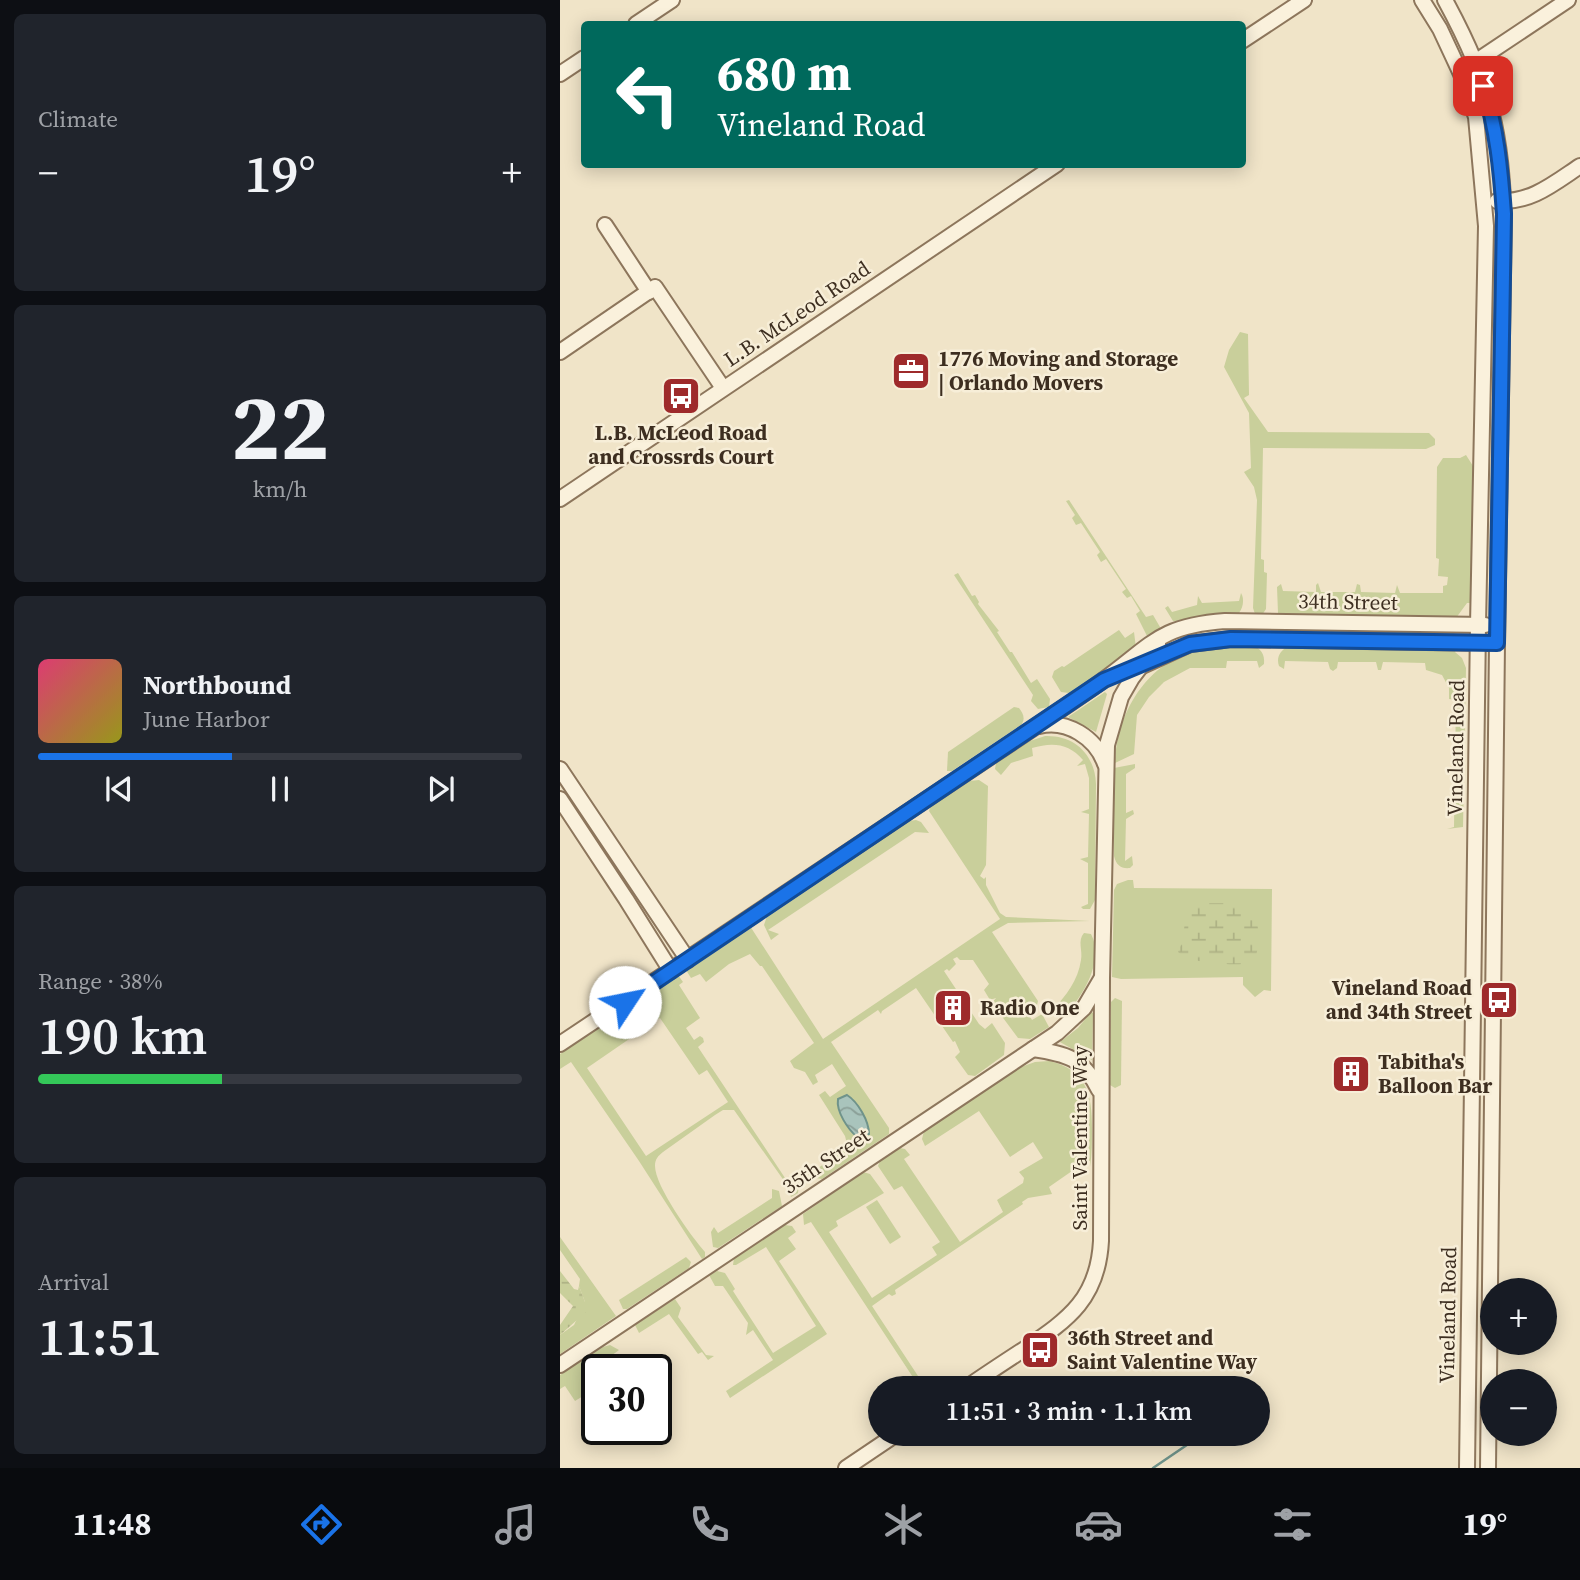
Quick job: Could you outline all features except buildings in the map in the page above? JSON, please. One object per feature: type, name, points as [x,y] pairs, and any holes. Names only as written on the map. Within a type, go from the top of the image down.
[{"type":"street","points":[[640,21],[672,0]]},
{"type":"street","points":[[1246,38],[1304,0]]},
{"type":"street","name":"Vineland Road","points":[[1422,0],[1440,29],[1476,117],[1486,226],[1467,1468]]},
{"type":"street","name":"Vineland Road","points":[[1445,0],[1475,62],[1491,110],[1501,164],[1503,201],[1488,1468]]},
{"type":"street","points":[[1475,62],[1568,0]]},
{"type":"street","points":[[560,74],[581,60]]},
{"type":"street","points":[[1484,200],[1521,200],[1535,196],[1580,166]]},
{"type":"street","name":"L.B. McLeod Road","points":[[560,499],[1051,168]]},
{"type":"street","points":[[605,225],[649,292]]},
{"type":"street","points":[[560,352],[655,287],[723,388]]},
{"type":"street","name":"34th Street","points":[[560,1044],[1035,727],[1104,680],[1155,639],[1172,630],[1197,623],[1225,621],[1497,626]]},
{"type":"street","name":"34th Street","points":[[1121,697],[1152,649],[1197,623]]},
{"type":"street","name":"34th Street","points":[[1104,680],[1190,644],[1231,639],[1497,643]]},
{"type":"street","name":"Saint Valentine Way","points":[[1111,726],[1139,682],[1167,655]]},
{"type":"street","name":"Saint Valentine Way","points":[[984,1376],[1057,1327],[1074,1311],[1087,1295],[1100,1252],[1105,766],[1111,726],[1121,697]]},
{"type":"street","points":[[1035,727],[1057,724],[1082,734],[1101,752],[1105,766]]},
{"type":"street","points":[[560,769],[688,960]]},
{"type":"street","points":[[560,787],[564,792],[575,792]]},
{"type":"street","points":[[560,799],[671,971]]},
{"type":"street","points":[[1476,840],[1494,839]]},
{"type":"street","points":[[1474,955],[1493,955]]},
{"type":"street","name":"35th Street","points":[[560,1364],[1033,1049],[1084,1008],[1102,978]]},
{"type":"street","points":[[1033,1049],[1059,1053],[1082,1065],[1092,1076],[1101,1094]]},
{"type":"street","points":[[1471,1122],[1492,1120]]},
{"type":"street","points":[[846,1468],[879,1446]]},
{"type":"green space","points":[[1240,332],[1248,334],[1249,395],[1244,398],[1268,432],[1429,433],[1435,439],[1435,445],[1426,449],[1263,448],[1261,559],[1264,560],[1264,572],[1267,573],[1266,609],[1262,615],[1255,614],[1253,608],[1257,500],[1254,487],[1244,472],[1251,468],[1249,413],[1224,367],[1229,350]]},
{"type":"green space","points":[[1466,455],[1473,466],[1471,603],[1467,603],[1456,618],[1283,616],[1278,613],[1277,587],[1281,584],[1283,591],[1316,592],[1318,583],[1321,592],[1355,592],[1357,584],[1360,585],[1361,592],[1395,593],[1397,585],[1400,593],[1443,593],[1448,577],[1438,576],[1439,559],[1436,558],[1437,467],[1443,458],[1460,458]]},
{"type":"green space","points":[[1069,500],[1146,617],[1153,615],[1160,632],[1147,636],[1136,614],[1140,611],[1131,596],[1127,598],[1122,592],[1126,589],[1106,559],[1101,562],[1097,555],[1100,552],[1081,523],[1076,525],[1072,518],[1075,515],[1066,501]]},
{"type":"green space","points":[[958,573],[1031,683],[1037,679],[1050,699],[1049,707],[1038,709],[1031,701],[1033,695],[954,575]]},
{"type":"green space","points":[[1241,593],[1243,604],[1237,615],[1203,616],[1178,622],[1173,621],[1165,608],[1168,606],[1172,612],[1197,605],[1198,596],[1202,603],[1239,601]]},
{"type":"green space","points":[[1285,628],[1456,633],[1450,636],[1287,634],[1279,631]]},
{"type":"green space","points":[[1119,630],[1125,638],[1134,632],[1136,648],[1069,693],[1061,692],[1052,677],[1054,671]]},
{"type":"green space","points":[[1251,645],[1263,654],[1264,664],[1259,668],[1257,661],[1227,661],[1226,668],[1190,668],[1164,682],[1149,697],[1137,715],[1134,754],[1115,763],[1122,723],[1141,688],[1154,674],[1188,653],[1208,647]]},
{"type":"green space","points":[[1289,646],[1456,649],[1455,652],[1462,658],[1466,668],[1463,827],[1447,829],[1454,827],[1456,700],[1449,699],[1449,688],[1442,675],[1426,670],[1425,663],[1383,662],[1381,670],[1378,670],[1376,662],[1338,662],[1333,671],[1328,662],[1285,661],[1284,669],[1279,666],[1278,657]]},
{"type":"green space","points":[[1105,692],[1107,694],[1096,732],[1068,717]]},
{"type":"green space","points":[[1014,707],[1019,708],[1023,714],[1021,725],[952,771],[947,771],[948,752]]},
{"type":"green space","points":[[1045,736],[1074,743],[1087,756],[1095,774],[1095,900],[1090,909],[1081,907],[1088,904],[1088,863],[1080,859],[1088,857],[1089,814],[1081,812],[1089,809],[1089,778],[1085,764],[1077,766],[1083,760],[1066,747],[1046,745],[1032,748],[1033,756],[1011,763],[1001,775],[995,769],[996,763],[1027,742]]},
{"type":"green space","points":[[1135,764],[1135,768],[1126,774],[1126,813],[1133,810],[1134,814],[1126,819],[1125,861],[1132,856],[1133,865],[1124,868],[1119,866],[1114,856],[1114,768]]},
{"type":"green space","points":[[979,780],[988,786],[986,865],[980,876],[984,879],[986,877],[986,885],[1000,913],[1006,917],[1090,921],[1008,923],[992,932],[1038,1001],[1037,1005],[1027,1012],[1032,1020],[1042,1014],[1049,1027],[1030,1039],[1018,1038],[992,1003],[996,998],[990,1000],[984,990],[989,984],[973,960],[960,960],[957,957],[953,959],[956,964],[949,971],[944,971],[979,1024],[985,1029],[992,1023],[1005,1043],[1004,1055],[975,1076],[968,1075],[955,1057],[960,1052],[955,1041],[953,1042],[916,988],[881,1014],[878,1010],[831,1042],[889,1128],[889,1134],[822,1179],[808,1175],[805,1167],[808,1166],[812,1172],[848,1148],[845,1136],[819,1095],[825,1091],[830,1097],[846,1086],[832,1064],[815,1075],[818,1082],[813,1085],[805,1072],[794,1068],[790,1061],[814,1043],[762,966],[750,954],[729,964],[706,982],[700,974],[691,978],[686,970],[750,926],[823,1039],[1000,919],[929,811],[931,806],[969,781]]},
{"type":"green space","points":[[909,821],[921,822],[929,833],[915,832],[768,930],[779,934],[771,940],[764,925],[767,916]]},
{"type":"green space","points":[[1133,880],[1134,888],[1272,889],[1271,991],[1264,990],[1255,997],[1243,985],[1243,977],[1112,977],[1114,890],[1117,884]]},
{"type":"green space","points":[[1238,903],[1253,908],[1258,936],[1257,951],[1252,963],[1202,962],[1178,952],[1183,940],[1186,910],[1193,904]]},
{"type":"green space","points":[[1084,933],[1091,934],[1095,944],[1094,966],[1079,998],[1065,1015],[1055,1016],[1053,1010],[1077,975]]},
{"type":"green space","points":[[678,975],[683,982],[679,985],[700,1018],[686,1028],[694,1040],[700,1036],[703,1038],[704,1042],[698,1047],[787,1181],[799,1181],[798,1193],[791,1197],[787,1185],[734,1110],[723,1110],[658,1156],[655,1166],[661,1186],[691,1235],[705,1252],[702,1259],[571,1062],[560,1069],[560,1054],[610,1021],[622,1020],[632,1025],[635,1035],[587,1068],[646,1156],[728,1102],[707,1070],[699,1075],[660,1018],[651,1023],[645,1016],[643,1009],[650,996]]},
{"type":"green space","points":[[1115,998],[1122,1001],[1121,1085],[1115,1088],[1110,1085],[1111,1002]]},
{"type":"green space","points":[[1091,1012],[1092,1060],[1060,1042],[1078,1028]]},
{"type":"green space","points":[[1049,1061],[1062,1065],[1072,1070],[1085,1085],[1091,1104],[1090,1167],[1088,1160],[1075,1175],[1072,1171],[1049,1187],[1052,1194],[1028,1198],[895,1290],[896,1294],[889,1294],[872,1306],[918,1376],[912,1376],[811,1222],[804,1225],[803,1214],[863,1172],[870,1174],[884,1193],[836,1221],[838,1226],[829,1232],[872,1298],[937,1255],[932,1247],[940,1242],[902,1186],[894,1190],[878,1166],[880,1161],[900,1148],[910,1155],[904,1159],[960,1242],[1003,1212],[997,1200],[1023,1183],[1024,1178],[1019,1172],[1043,1158],[1033,1142],[1010,1157],[979,1111],[925,1146],[922,1139],[924,1131],[1021,1067]]},
{"type":"green space","points":[[772,1189],[779,1191],[782,1206],[718,1248],[713,1247],[711,1232],[714,1227],[718,1233],[772,1198]]},
{"type":"green space","points":[[877,1200],[901,1237],[890,1244],[866,1207]]},
{"type":"green space","points":[[785,1225],[792,1226],[796,1232],[788,1238],[796,1249],[779,1261],[827,1334],[730,1398],[726,1391],[773,1360],[753,1330],[746,1335],[748,1323],[723,1286],[715,1286],[709,1275],[717,1271],[725,1273],[735,1289],[733,1291],[773,1353],[816,1326],[766,1247],[733,1265],[734,1258]]},
{"type":"green space","points":[[560,1237],[616,1316],[560,1354],[560,1335],[574,1325],[585,1302],[579,1286],[580,1279],[560,1250]]},
{"type":"green space","points":[[686,1257],[691,1262],[689,1268],[627,1309],[623,1309],[619,1300]]},
{"type":"green space","points":[[560,1271],[574,1289],[578,1290],[579,1286],[586,1312],[560,1335],[560,1325],[573,1306],[560,1293]]},
{"type":"green space","points":[[675,1299],[681,1308],[678,1317],[706,1355],[714,1356],[708,1360],[702,1352],[698,1354],[669,1314],[639,1333],[635,1325]]},
{"type":"green space","points":[[610,1345],[619,1350],[614,1354],[592,1354]]},
{"type":"green space","points":[[581,1361],[581,1397],[575,1401],[565,1386],[560,1389],[560,1375]]},
{"type":"water","points":[[847,1095],[862,1112],[869,1134],[857,1137],[843,1120],[838,1099]]},
{"type":"waterway","points":[[1153,1468],[1185,1446]]},
{"type":"place","name":"1776 Moving and Storage | Orlando Movers","points":[[911,371]]},
{"type":"place","name":"L.B. McLeod Road and Crossrds Court","points":[[681,396]]},
{"type":"place","name":"Vineland Road and 34th Street","points":[[1499,1000]]},
{"type":"place","name":"Radio One","points":[[953,1008]]},
{"type":"place","name":"Tabitha's Balloon Bar","points":[[1351,1074]]},
{"type":"place","name":"36th Street and Saint Valentine Way","points":[[1040,1350]]},
{"type":"route","points":[[625,1002],[1104,680],[1190,644],[1231,639],[1497,643],[1504,214],[1501,164],[1491,110],[1483,86]]}]
